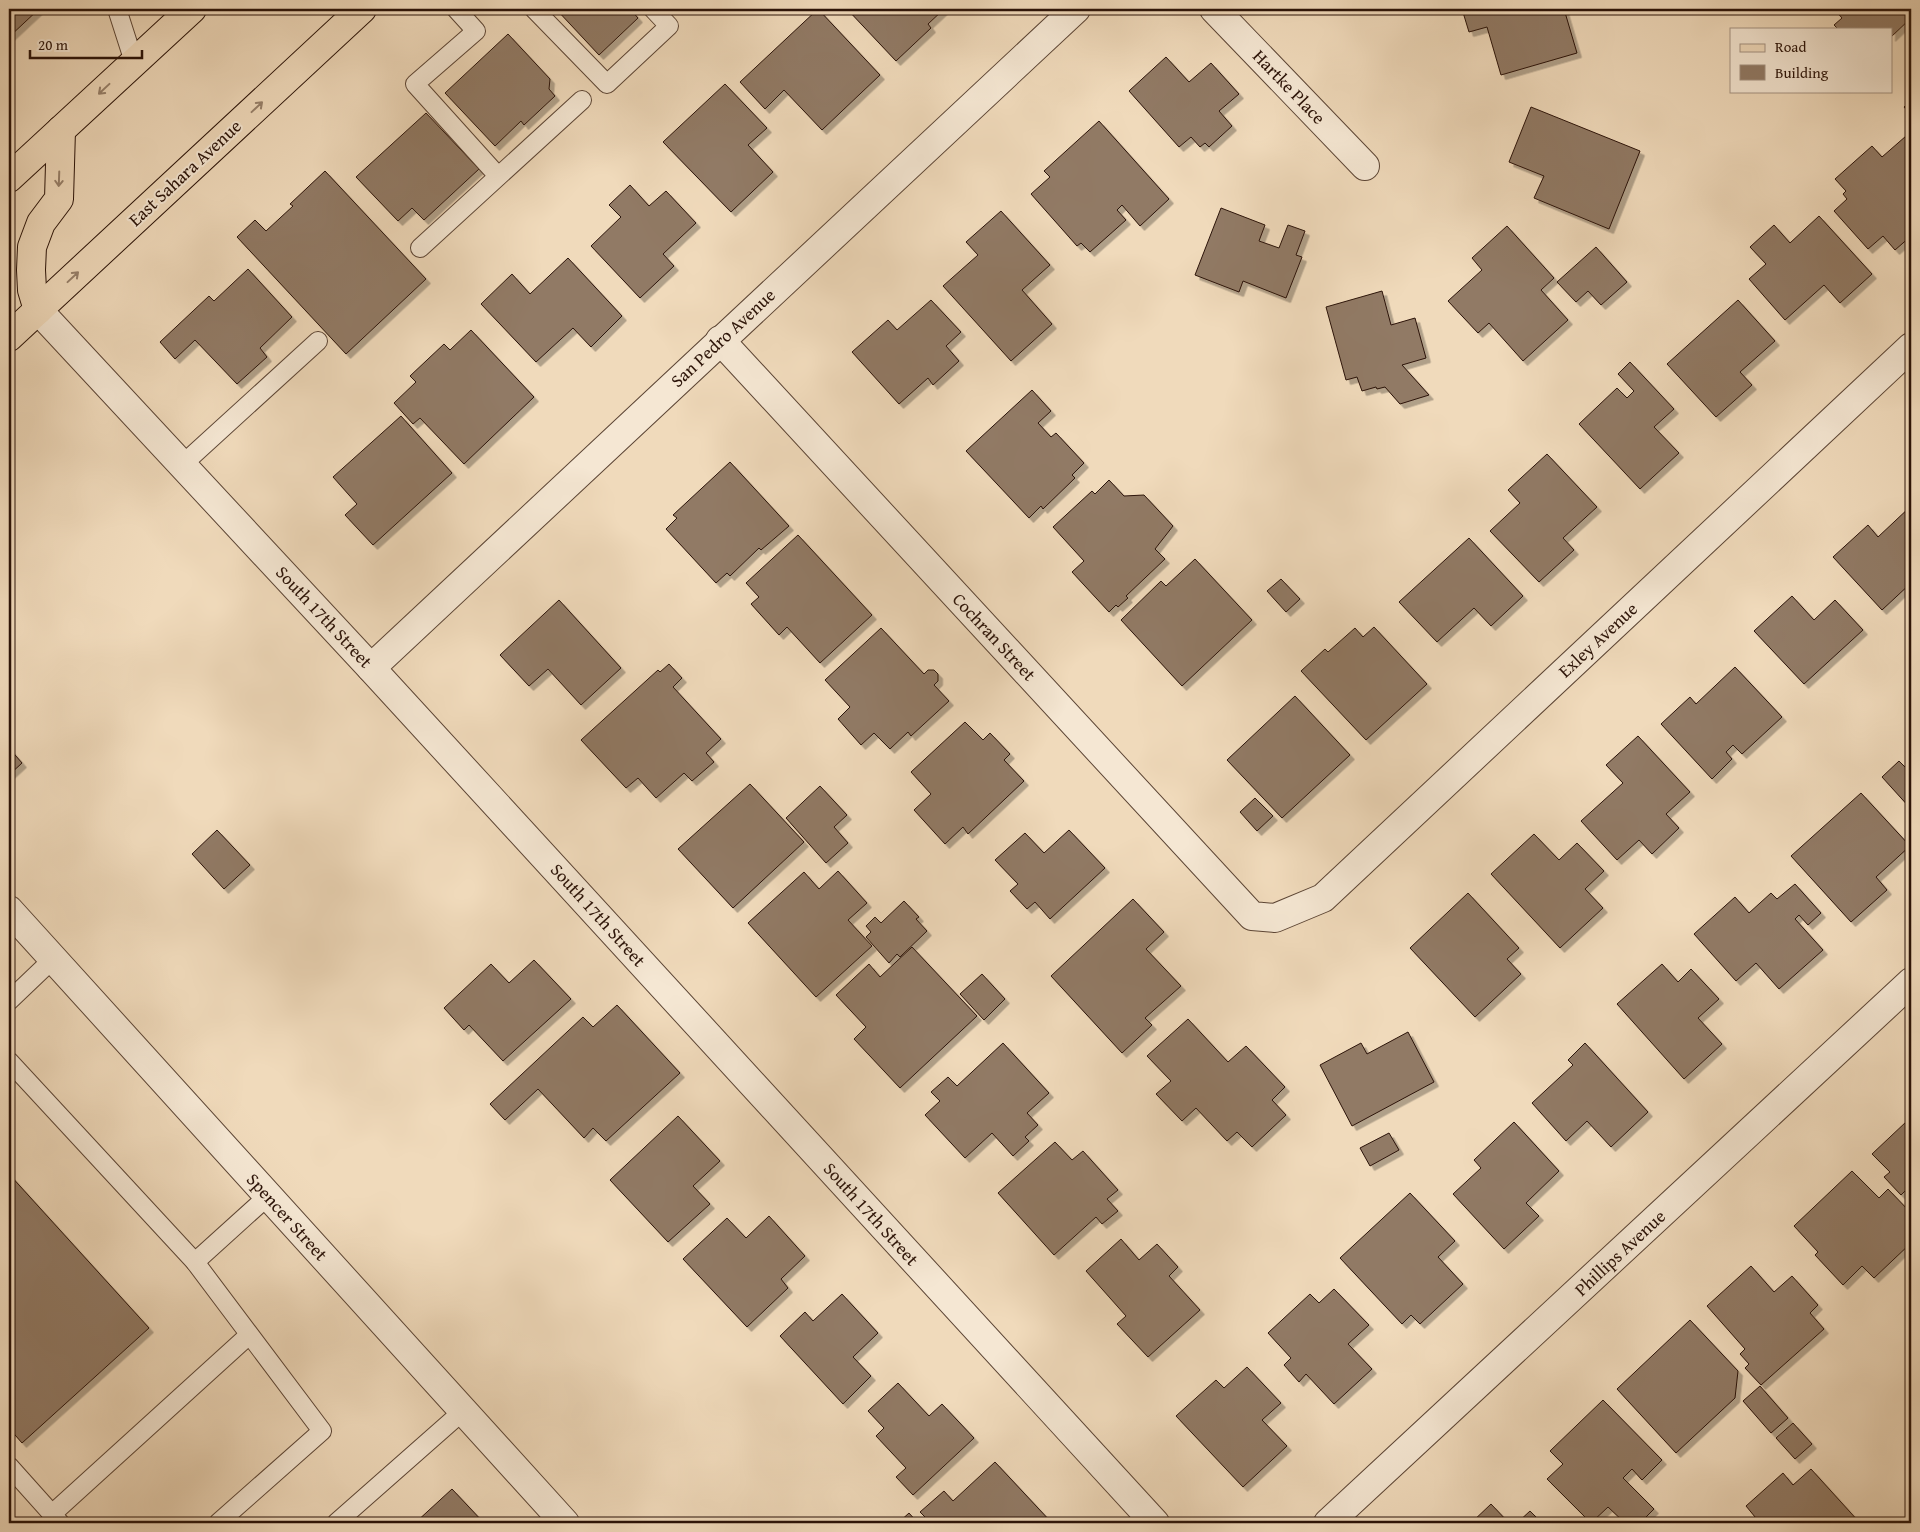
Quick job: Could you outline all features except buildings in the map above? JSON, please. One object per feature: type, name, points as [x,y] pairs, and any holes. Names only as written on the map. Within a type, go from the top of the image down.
[{"type":"main road","points":[[9,178],[192,9]]},
{"type":"main road","name":"East Sahara Avenue","points":[[9,337],[362,9]]},
{"type":"main road","points":[[38,310],[32,290],[30,270],[32,247],[41,223],[59,199],[61,130]]},
{"type":"street","name":"San Pedro Avenue","points":[[371,668],[1076,9]]},
{"type":"street","name":"Hartke Place","points":[[1214,9],[1365,166]]},
{"type":"street","name":"South 17th Street","points":[[38,310],[371,668],[1155,1523]]},
{"type":"street","name":"Cochran Street","points":[[720,340],[1252,916],[1276,918]]},
{"type":"street","name":"Exley Avenue","points":[[1276,918],[1323,898],[1911,347]]},
{"type":"street","name":"Spencer Street","points":[[9,910],[565,1523]]},
{"type":"street","name":"Phillips Avenue","points":[[1328,1523],[1911,982]]},
{"type":"lane","points":[[117,9],[134,62]]},
{"type":"lane","points":[[456,9],[476,31],[415,84],[498,176]]},
{"type":"lane","points":[[534,9],[606,84],[669,26],[653,9]]},
{"type":"lane","points":[[420,248],[582,100]]},
{"type":"lane","points":[[182,466],[318,341]]},
{"type":"lane","points":[[9,1001],[53,960]]},
{"type":"lane","points":[[9,1061],[195,1262],[322,1431],[218,1523]]},
{"type":"lane","points":[[195,1262],[268,1196]]},
{"type":"lane","points":[[9,1466],[56,1519],[249,1335]]},
{"type":"lane","points":[[336,1523],[463,1410]]}]
